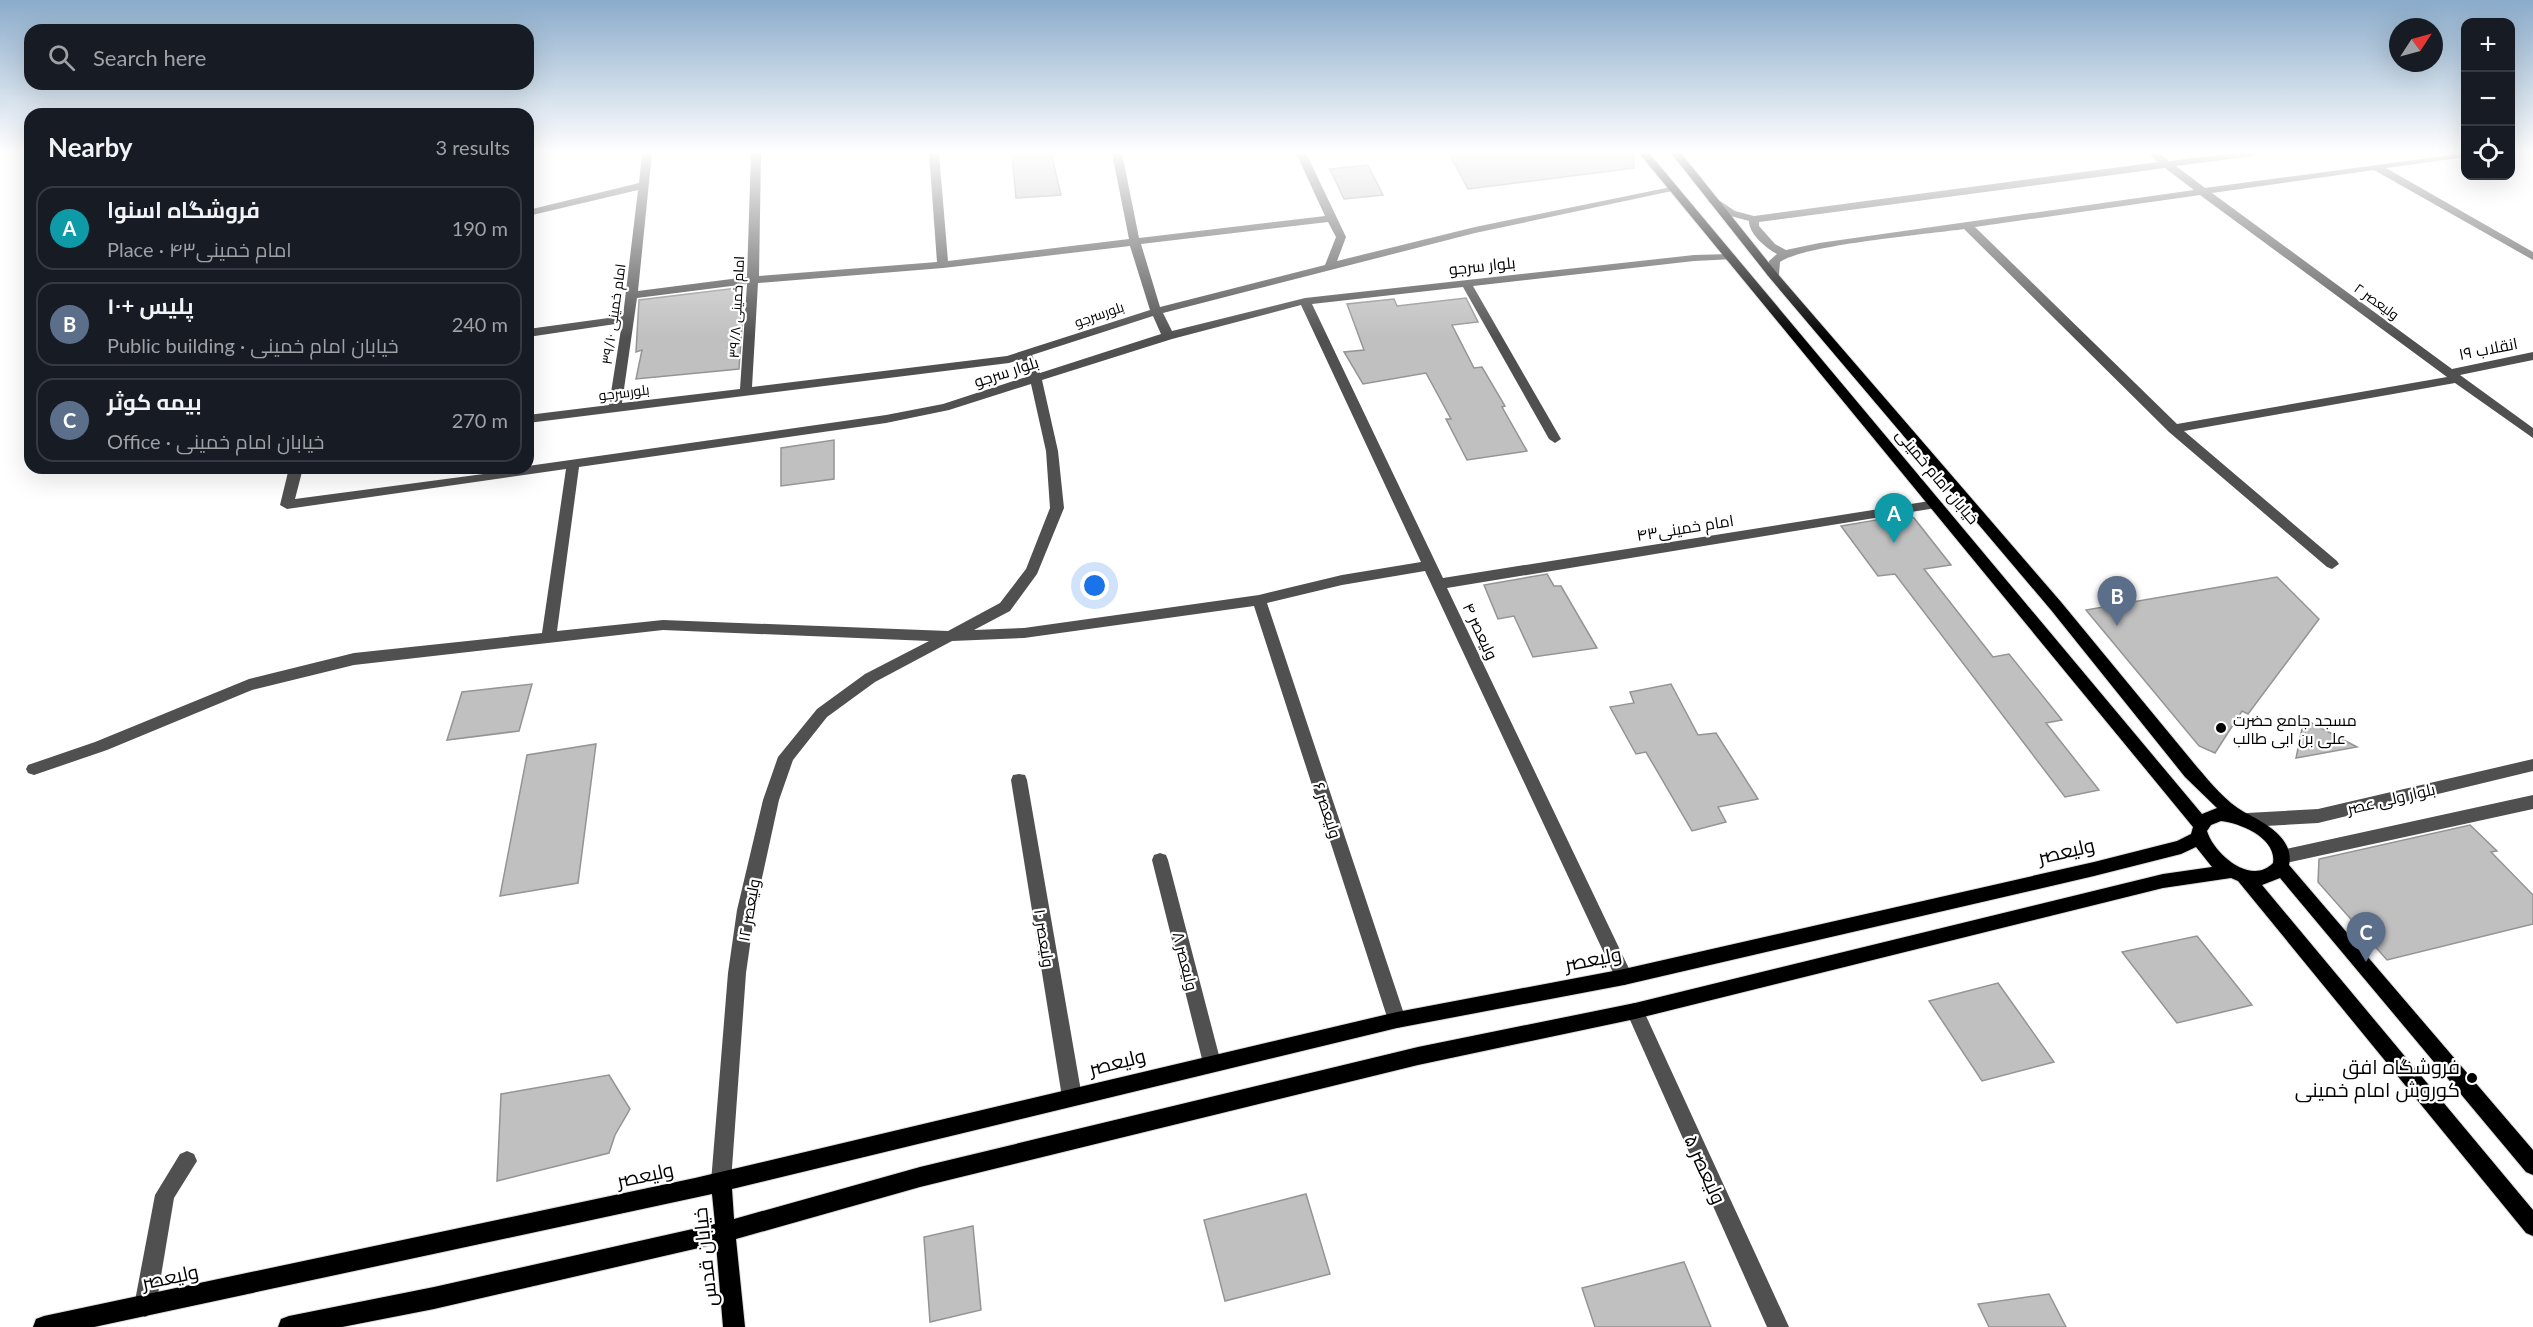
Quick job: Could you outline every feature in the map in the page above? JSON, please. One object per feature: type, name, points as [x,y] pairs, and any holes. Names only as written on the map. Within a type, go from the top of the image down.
[{"type":"main road","name":"خیابان امام خمینی","points":[[1695,215],[1936,504],[2200,831]]},
{"type":"main road","name":"خیابان امام خمینی","points":[[1724,215],[2056,606],[2191,772],[2210,793],[2244,819]]},
{"type":"main road","points":[[2533,1165],[2281,862],[2279,847],[2271,837],[2244,819],[2220,814],[2211,816],[2200,831],[2210,856],[2238,873],[2533,1226]]},
{"type":"main road","name":"ولیعصر","points":[[44,1327],[721,1182],[1397,1020],[1624,977],[2094,869],[2181,847],[2200,831]]},
{"type":"main road","points":[[289,1327],[434,1298],[724,1232],[920,1177],[1383,1064],[1635,1011],[2163,881],[2238,873],[2264,877],[2274,873],[2281,862]]},
{"type":"main road","name":"خیابان قدس","points":[[721,1182],[734,1327]]},
{"type":"street","name":"امام خمینی ۳۹/۱۰","points":[[615,408],[629,319],[641,215]]},
{"type":"street","name":"امام خمینی ۳۹/۸","points":[[746,392],[755,215]]},
{"type":"street","points":[[940,215],[944,265]]},
{"type":"street","points":[[1130,215],[1154,312],[1168,336]]},
{"type":"street","points":[[1329,268],[1341,237],[1331,215]]},
{"type":"street","name":"بلورسرجو","points":[[534,418],[972,365],[1026,355],[1154,312],[1475,230],[1546,215]]},
{"type":"street","points":[[1738,215],[1754,219],[1785,215]]},
{"type":"street","points":[[1773,274],[1775,261],[1784,254],[1819,246],[2045,215]]},
{"type":"street","name":"ولیعصر ۲","points":[[2234,215],[2533,434]]},
{"type":"street","points":[[2460,215],[2533,257]]},
{"type":"street","points":[[632,295],[753,280],[944,265],[1332,218]]},
{"type":"street","points":[[1754,219],[1754,227],[1771,246],[1784,254]]},
{"type":"street","points":[[1968,226],[2174,429],[2332,564]]},
{"type":"street","name":"بلوار سرجو","points":[[534,470],[886,419],[945,407],[1168,336],[1305,301],[1694,258],[1730,257]]},
{"type":"street","points":[[1466,283],[1555,439]]},
{"type":"street","name":"ولیعصر ۴","points":[[1305,301],[1624,977]]},
{"type":"street","points":[[534,332],[629,319]]},
{"type":"street","name":"ولیعصر ۱۲","points":[[721,1182],[737,973],[746,910],[771,800],[786,757],[822,713],[870,678],[1005,607],[1032,571],[1057,508],[1052,451],[1036,379],[1026,355]]},
{"type":"street","name":"انقلاب ۱۹","points":[[2174,429],[2454,376],[2533,356]]},
{"type":"street","points":[[549,637],[573,464]]},
{"type":"street","name":"بلوار سرجو","points":[[295,474],[287,505],[503,474]]},
{"type":"street","name":"امام خمینی۴۳","points":[[1439,584],[1936,504]]},
{"type":"street","points":[[34,769],[101,746],[249,685],[354,659],[663,625],[951,636],[1024,633],[1259,600],[1342,580],[1430,566]]},
{"type":"street","name":"ولیعصر ۶","points":[[1259,600],[1397,1020]]},
{"type":"street","name":"بلوار ولی عصر","points":[[2244,819],[2318,816],[2533,765]]},
{"type":"street","name":"ولیعصر ۱۰","points":[[1019,780],[1072,1097]]},
{"type":"street","name":"بلوار ولی عصر","points":[[2281,862],[2533,802]]},
{"type":"street","name":"ولیعصر ۸","points":[[1160,860],[1212,1063]]},
{"type":"street","name":"ولیعصر ۵","points":[[1635,1011],[1778,1327]]},
{"type":"street","points":[[145,1306],[165,1195],[187,1161]]},
{"type":"building","points":[[737,288],[742,326],[739,369],[636,379],[642,350],[636,352],[639,300]]},
{"type":"building","points":[[1466,298],[1478,322],[1452,325],[1474,368],[1482,367],[1505,406],[1502,407],[1527,451],[1467,460],[1446,419],[1451,419],[1426,373],[1363,384],[1344,352],[1364,350],[1347,304],[1394,299],[1397,306]]},
{"type":"building","points":[[834,440],[834,479],[781,486],[781,448]]},
{"type":"building","points":[[1906,515],[1914,518],[1951,565],[1924,569],[1993,657],[2009,654],[2062,720],[2046,723],[2099,790],[2065,797],[1895,574],[1878,576],[1841,526]]},
{"type":"building","points":[[1547,574],[1554,586],[1561,586],[1597,648],[1533,657],[1514,616],[1498,619],[1484,585]]},
{"type":"building","points":[[2277,577],[2319,619],[2248,714],[2242,711],[2215,753],[2199,746],[2086,610]]},
{"type":"building","points":[[532,684],[519,731],[447,740],[462,692]]},
{"type":"building","points":[[1671,684],[1698,735],[1716,733],[1758,799],[1718,807],[1726,822],[1692,831],[1646,752],[1636,754],[1610,707],[1634,703],[1630,692]]},
{"type":"building","points":[[2304,719],[2357,747],[2296,758]]},
{"type":"building","points":[[596,744],[578,883],[500,896],[527,755]]},
{"type":"building","points":[[2470,825],[2497,851],[2491,852],[2533,895],[2533,924],[2387,960],[2318,882],[2319,859]]},
{"type":"building","points":[[2197,936],[2252,1005],[2177,1023],[2122,952]]},
{"type":"building","points":[[1998,983],[2054,1062],[1982,1081],[1929,1001]]},
{"type":"building","points":[[609,1075],[630,1109],[615,1135],[609,1153],[497,1181],[501,1094]]},
{"type":"building","points":[[1306,1194],[1330,1274],[1225,1301],[1204,1220]]},
{"type":"building","points":[[973,1226],[981,1310],[930,1322],[924,1237]]},
{"type":"building","points":[[1684,1262],[1711,1327],[1595,1327],[1582,1288]]},
{"type":"building","points":[[2049,1294],[2066,1327],[1989,1327],[1978,1304]]},
{"type":"place","name":"فروشگاه اسنوا","points":[[1894,543]]},
{"type":"place","name":"پلیس +۱۰","points":[[2117,626]]},
{"type":"place","name":"مسجد جامع حضرت علی بن ابی طالب","points":[[2221,728]]},
{"type":"place","name":"بیمه کوثر","points":[[2366,962]]},
{"type":"place","name":"فروشگاه افق کوروش امام خمینی","points":[[2472,1078]]}]
